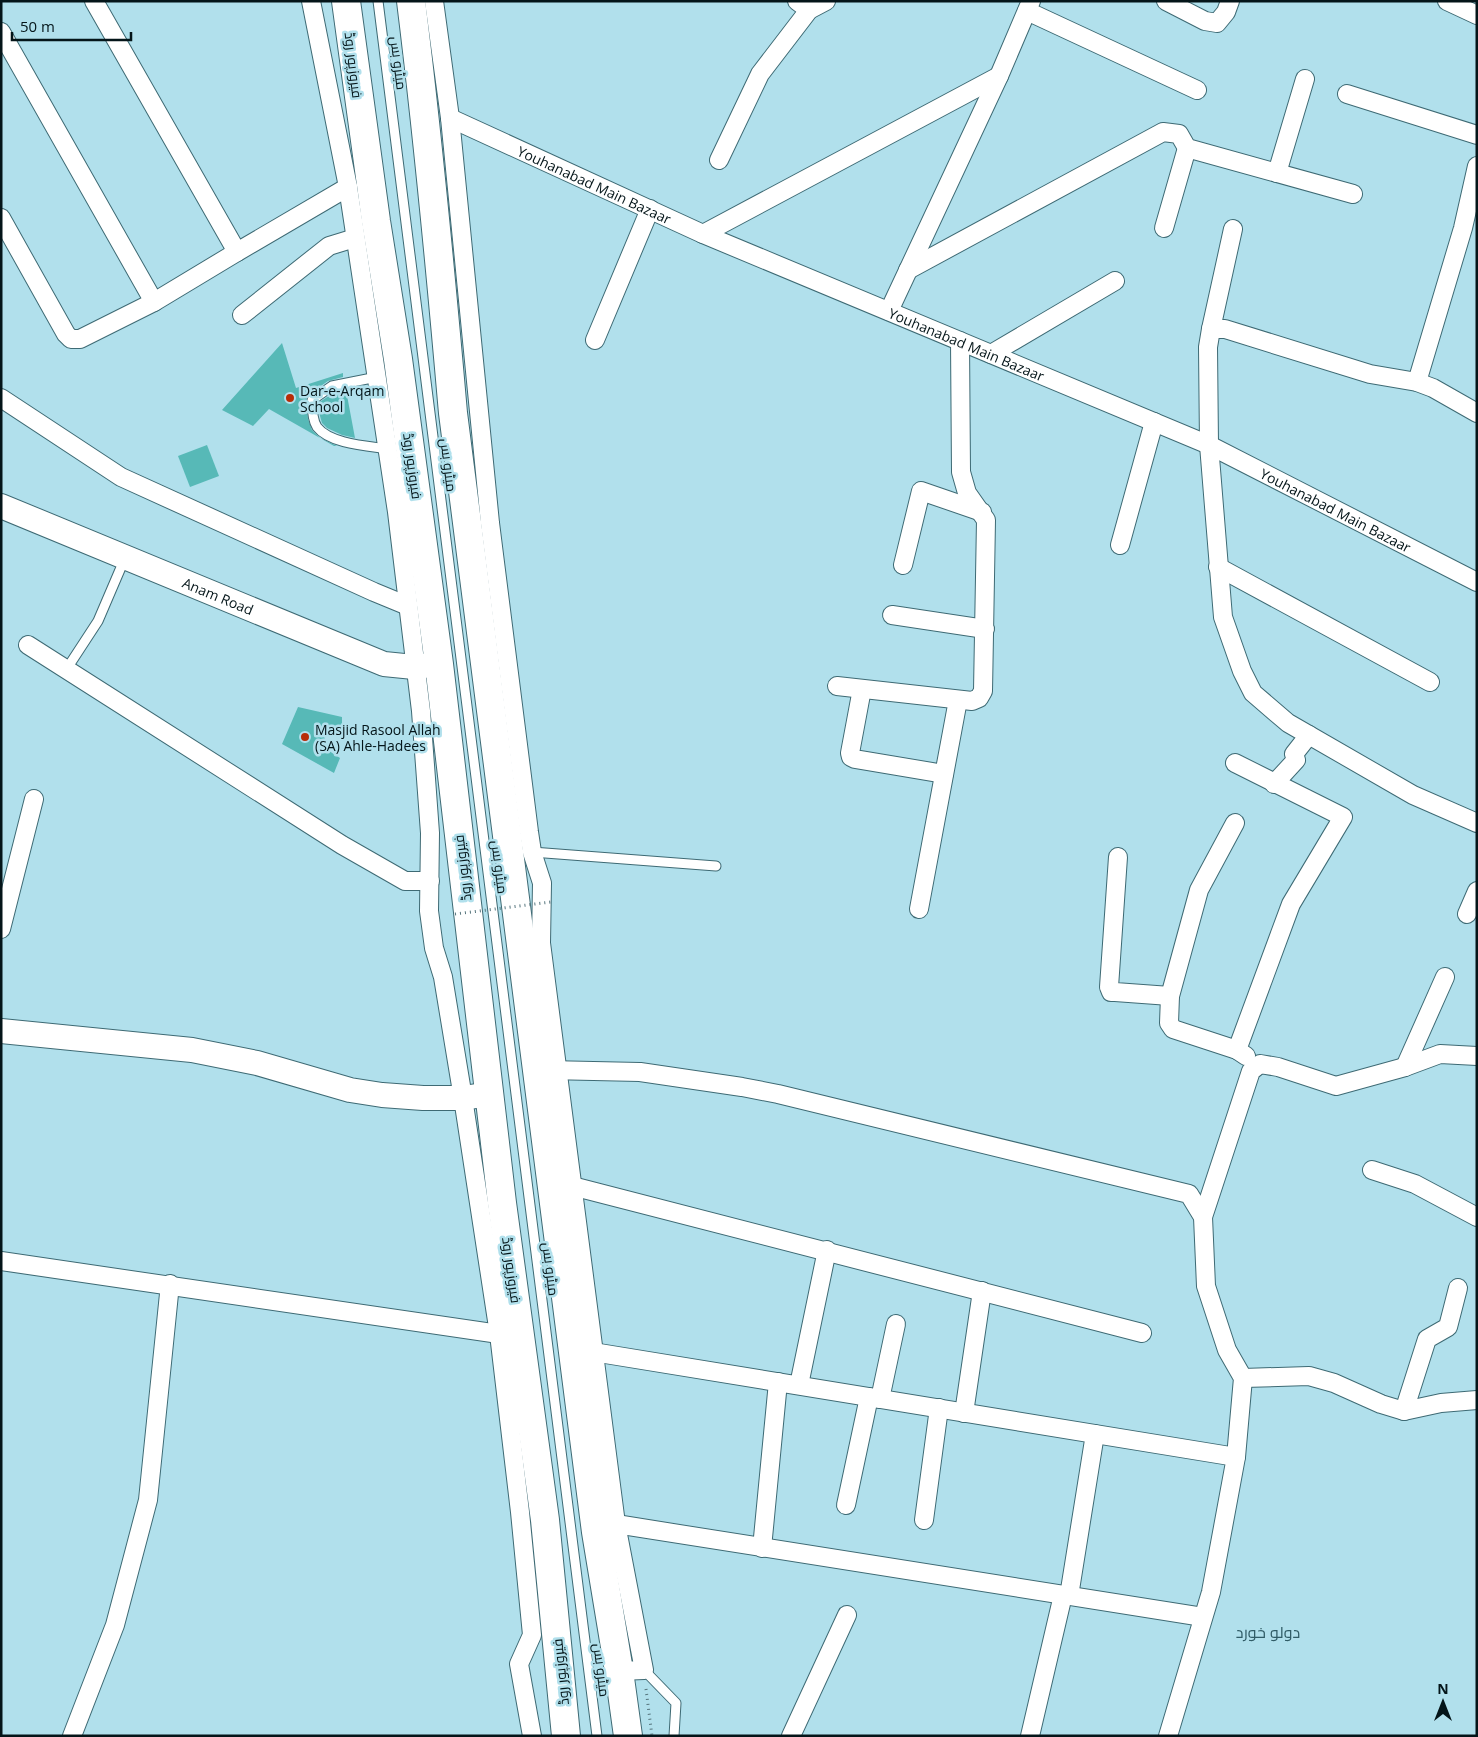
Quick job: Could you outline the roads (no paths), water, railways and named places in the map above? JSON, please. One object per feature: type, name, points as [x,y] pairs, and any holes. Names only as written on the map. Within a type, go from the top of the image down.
[{"type":"main road","name":"فیروزپور روڈ","points":[[346,1],[376,222],[384,366],[408,511],[427,666],[490,1094],[502,1203],[510,1334],[545,1520],[566,1736]]},
{"type":"main road","points":[[411,1],[435,217],[453,413],[547,1070],[583,1353],[596,1532],[632,1670],[628,1736]]},
{"type":"street","points":[[94,1],[237,252]]},
{"type":"street","points":[[311,1],[348,187],[355,238],[384,366],[388,449],[408,511],[408,606],[427,666],[421,711],[429,814],[429,911],[434,948],[443,977],[463,1098],[510,1334],[520,1512],[532,1635],[519,1664],[532,1736]]},
{"type":"street","points":[[434,1],[450,118],[490,523],[532,852],[542,883],[543,919],[541,942],[547,1070],[572,1186],[583,1353],[616,1524],[632,1670]]},
{"type":"street","points":[[719,160],[760,74],[803,6],[826,1]]},
{"type":"street","points":[[1166,1],[1205,20],[1217,23],[1226,12],[1230,1]]},
{"type":"street","points":[[1447,1],[1477,15]]},
{"type":"street","points":[[889,311],[999,76],[1029,6],[1197,90]]},
{"type":"street","points":[[1,32],[154,302]]},
{"type":"street","points":[[703,234],[999,76]]},
{"type":"street","points":[[1277,173],[1305,79]]},
{"type":"street","points":[[1347,94],[1477,135]]},
{"type":"street","name":"Youhanabad Main Bazaar","points":[[450,118],[703,234],[1209,445],[1477,582]]},
{"type":"street","points":[[908,270],[1163,132],[1179,134],[1187,148],[1353,194]]},
{"type":"street","points":[[1164,228],[1187,148]]},
{"type":"street","points":[[1417,382],[1455,256],[1477,166]]},
{"type":"street","points":[[1,218],[66,334],[71,339],[80,338],[154,302],[348,187]]},
{"type":"street","points":[[595,340],[650,209]]},
{"type":"street","points":[[1233,229],[1210,329],[1208,347],[1209,445],[1222,617],[1242,671],[1253,693],[1288,723],[1413,795],[1477,823]]},
{"type":"street","points":[[242,315],[329,246],[355,238]]},
{"type":"street","points":[[990,354],[1115,281]]},
{"type":"street","points":[[1210,329],[1225,329],[1370,374],[1417,382],[1476,410]]},
{"type":"street","points":[[838,686],[972,701],[980,698],[983,691],[986,520],[967,493],[961,472],[960,341]]},
{"type":"street","points":[[1,398],[121,477],[408,606]]},
{"type":"street","points":[[1120,545],[1154,422]]},
{"type":"street","points":[[903,565],[921,491],[982,512]]},
{"type":"street","name":"Anam Road","points":[[1,506],[384,664],[427,666]]},
{"type":"street","points":[[1218,567],[1430,682]]},
{"type":"street","points":[[892,615],[985,629]]},
{"type":"street","points":[[28,645],[342,845],[405,881],[430,881]]},
{"type":"street","points":[[862,689],[851,757],[944,774]]},
{"type":"street","points":[[919,909],[958,700]]},
{"type":"street","points":[[1274,784],[1296,760],[1294,754],[1309,735]]},
{"type":"street","points":[[1235,764],[1343,817],[1291,904],[1238,1050]]},
{"type":"street","points":[[1,930],[34,799]]},
{"type":"street","points":[[1234,823],[1199,890],[1170,996],[1169,1024],[1173,1029],[1238,1050],[1260,1064],[1278,1067],[1336,1086],[1406,1067],[1440,1054],[1477,1056]]},
{"type":"street","points":[[1118,857],[1109,987],[1111,992],[1170,996]]},
{"type":"street","points":[[1467,914],[1477,891]]},
{"type":"street","points":[[1406,1067],[1445,977]]},
{"type":"street","points":[[1,1031],[192,1050],[257,1063],[350,1090],[382,1095],[463,1098],[490,1094]]},
{"type":"street","points":[[1168,1736],[1211,1592],[1236,1457],[1243,1378],[1227,1350],[1206,1286],[1203,1217],[1251,1071],[1260,1064]]},
{"type":"street","points":[[547,1070],[640,1072],[778,1094],[1189,1194],[1203,1217]]},
{"type":"street","points":[[1372,1170],[1415,1184],[1477,1217]]},
{"type":"street","points":[[572,1186],[827,1250],[1142,1333]]},
{"type":"street","points":[[799,1385],[827,1250]]},
{"type":"street","points":[[1,1261],[510,1334]]},
{"type":"street","points":[[72,1736],[115,1625],[148,1500],[170,1284]]},
{"type":"street","points":[[1404,1411],[1427,1339],[1448,1327],[1458,1288]]},
{"type":"street","points":[[964,1413],[982,1291]]},
{"type":"street","points":[[846,1505],[874,1398],[896,1324]]},
{"type":"street","points":[[583,1353],[799,1385],[1236,1457]]},
{"type":"street","points":[[1243,1378],[1309,1376],[1334,1382],[1382,1404],[1404,1411],[1441,1403],[1477,1400]]},
{"type":"street","points":[[762,1548],[778,1382]]},
{"type":"street","points":[[924,1520],[939,1408]]},
{"type":"street","points":[[1030,1736],[1066,1595],[1096,1434]]},
{"type":"street","points":[[616,1524],[1203,1617]]},
{"type":"street","points":[[791,1736],[847,1615]]},
{"type":"lane","name":"میٹرو بس","points":[[378,1],[597,1736]]},
{"type":"lane","points":[[384,366],[332,386],[312,400],[312,406],[316,426],[326,435],[342,442],[388,449]]},
{"type":"lane","points":[[66,670],[98,621],[126,557]]},
{"type":"lane","points":[[532,852],[716,866]]},
{"type":"lane","points":[[632,1670],[676,1703],[674,1736]]},
{"type":"place","name":"Dar-e-Arqam School","points":[[290,398]]},
{"type":"place","name":"Masjid Rasool Allah (SA) Ahle-Hadees","points":[[305,737]]},
{"type":"district","name":"دولو خورد","points":[[1268,1632]]}]
